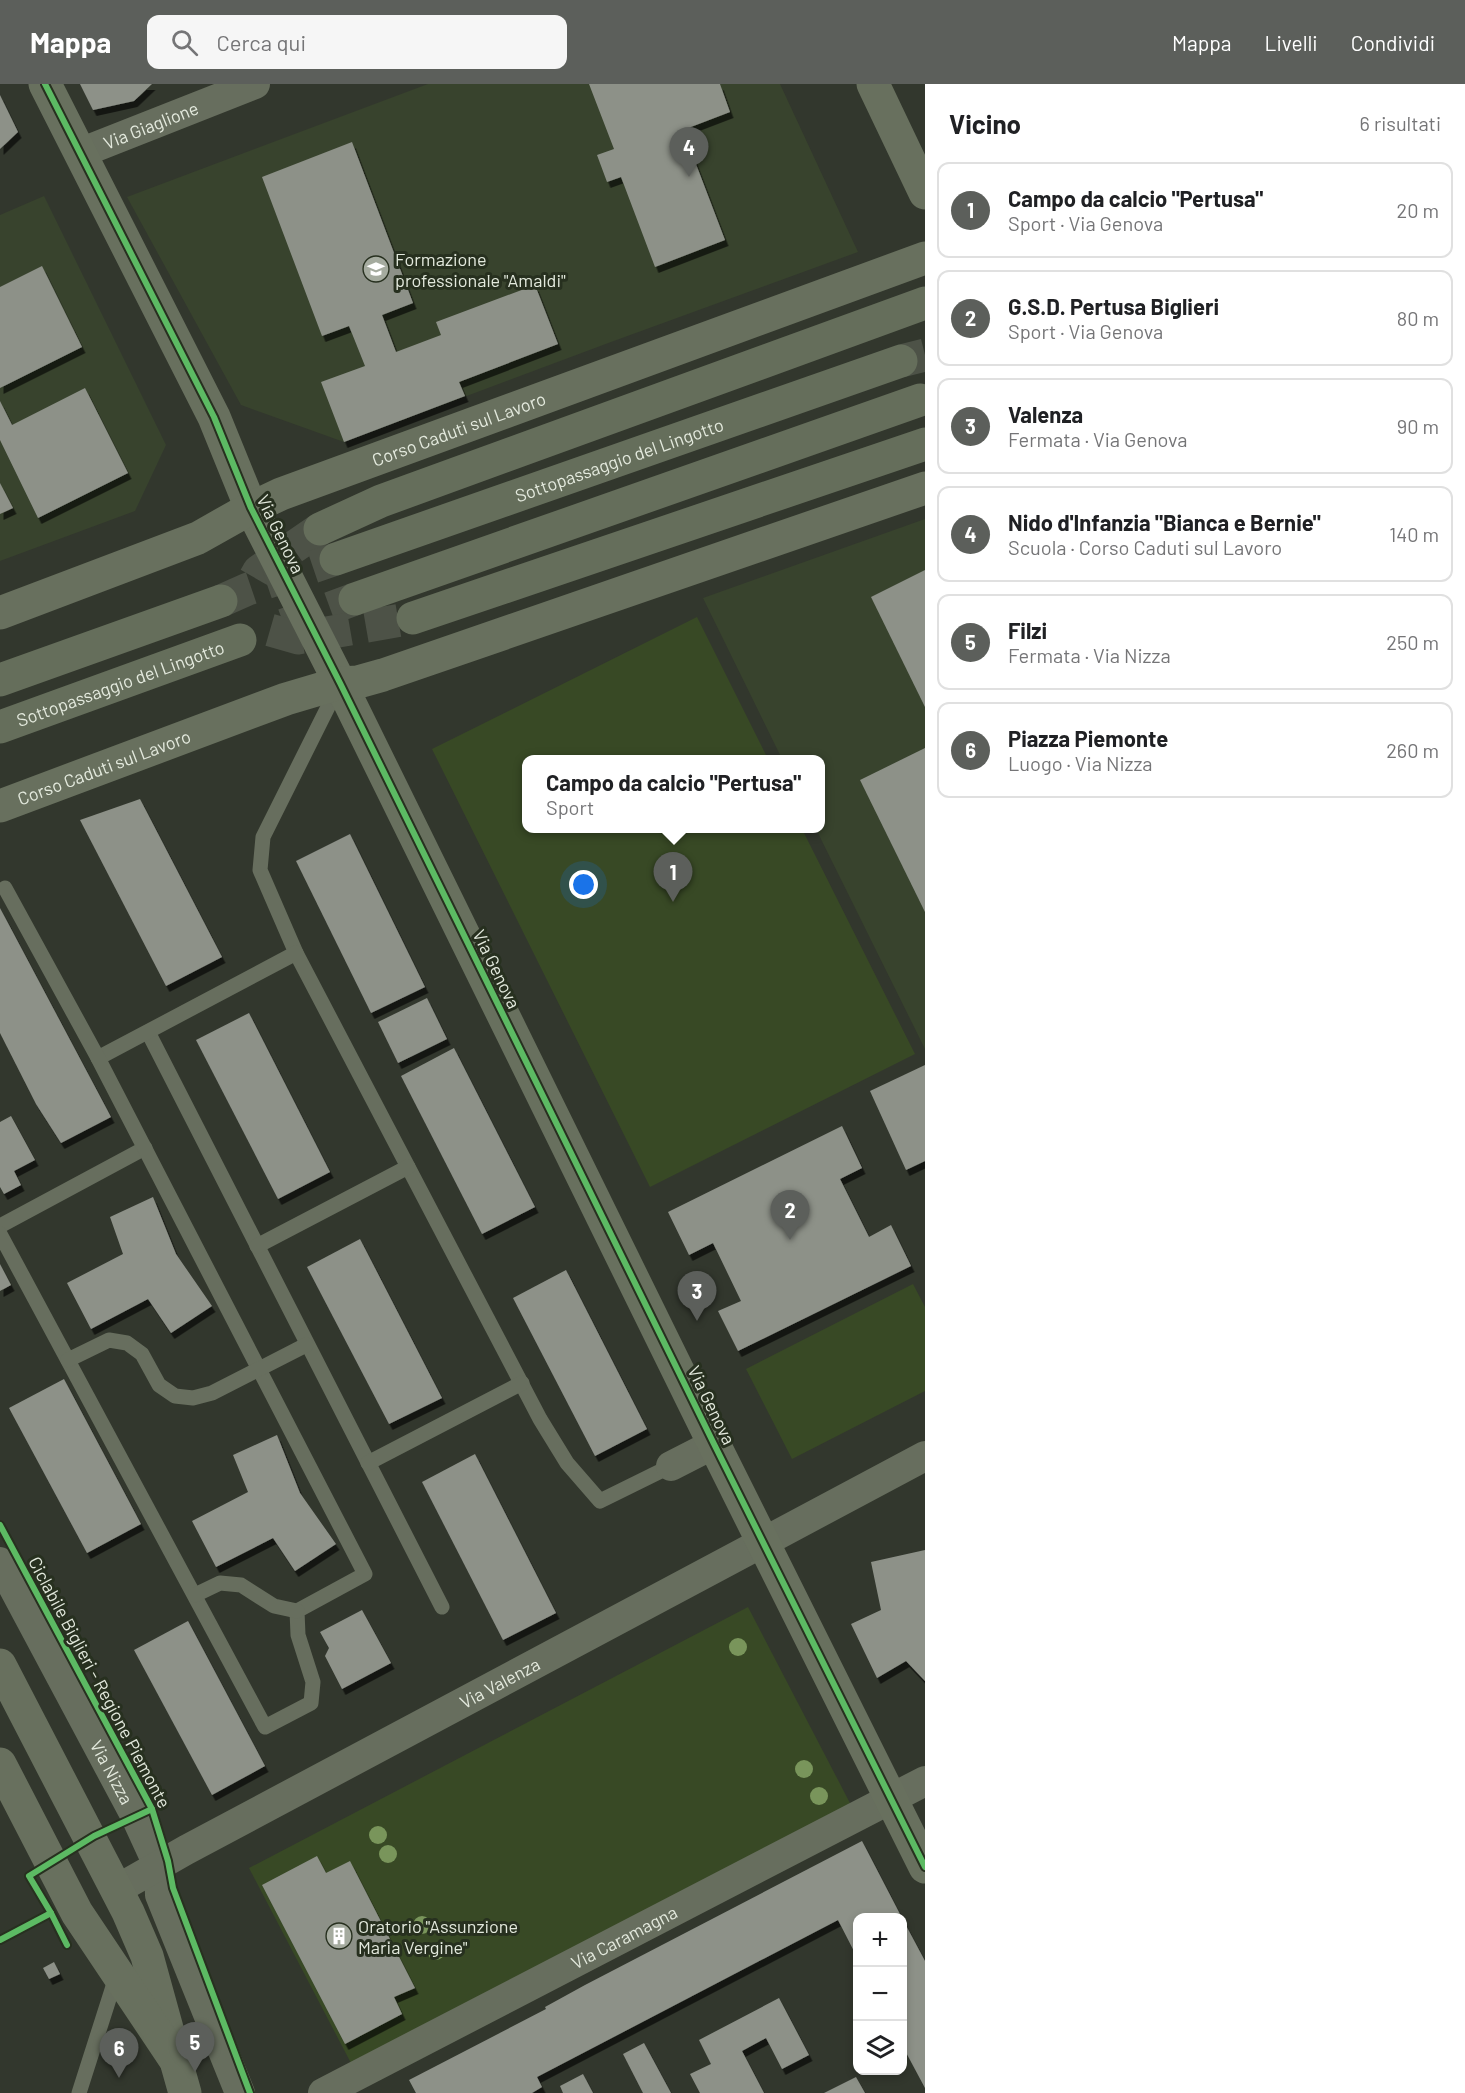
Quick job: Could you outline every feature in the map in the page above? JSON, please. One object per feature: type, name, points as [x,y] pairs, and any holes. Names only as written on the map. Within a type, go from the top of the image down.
[{"type":"main road","points":[[320,529],[381,501],[925,303]]},
{"type":"main road","name":"Sottopassaggio del Lingotto","points":[[336,559],[901,361]]},
{"type":"main road","points":[[355,599],[920,400]]},
{"type":"main road","points":[[413,618],[925,444]]},
{"type":"main road","points":[[0,680],[221,601]]},
{"type":"main road","name":"Sottopassaggio del Lingotto","points":[[0,727],[240,640]]},
{"type":"street","name":"Via Genova","points":[[45,84],[214,417],[251,508],[340,683],[925,1867]]},
{"type":"street","name":"Via Giaglione","points":[[80,153],[255,84]]},
{"type":"street","points":[[873,84],[925,193]]},
{"type":"street","name":"Corso Caduti sul Lavoro","points":[[0,613],[198,538],[281,494],[925,258]]},
{"type":"street","name":"Corso Caduti sul Lavoro","points":[[0,806],[286,699],[340,683],[358,682],[382,675],[925,488]]},
{"type":"street","points":[[670,1466],[714,1444]]},
{"type":"street","name":"Via Valenza","points":[[77,1913],[196,1844],[925,1456]]},
{"type":"street","name":"Via Nizza","points":[[0,1562],[132,1809],[159,1867],[160,1895],[240,2093]]},
{"type":"street","points":[[0,1665],[116,1890],[147,1956],[185,2093]]},
{"type":"street","points":[[0,1764],[77,1913],[176,2061]]},
{"type":"street","name":"Via Caramagna","points":[[323,2093],[925,1781]]},
{"type":"lane","points":[[340,683],[263,837],[260,870],[296,953],[522,1383],[567,1463],[600,1501],[670,1466]]},
{"type":"lane","points":[[5,888],[98,1058],[365,1574],[297,1611],[274,1606],[241,1585],[220,1583],[195,1595]]},
{"type":"lane","points":[[98,1058],[296,953]]},
{"type":"lane","points":[[148,1032],[442,1608]]},
{"type":"lane","points":[[0,1226],[145,1148]]},
{"type":"lane","points":[[257,1246],[408,1167]]},
{"type":"lane","points":[[0,1234],[265,1727],[311,1703],[313,1682],[298,1635],[297,1611]]},
{"type":"lane","points":[[68,1360],[109,1340],[127,1343],[142,1354],[159,1385],[175,1396],[193,1398],[212,1393],[306,1345]]},
{"type":"lane","points":[[368,1463],[522,1383]]},
{"type":"lane","points":[[79,2093],[117,1974]]},
{"type":"shaded area","name":"Formazione professionale \"Amaldi\"","points":[[428,84],[780,84],[858,252],[344,442],[241,405],[127,197]]},
{"type":"shaded area","points":[[44,196],[166,445],[135,511],[0,561],[0,215]]},
{"type":"shaded area","points":[[925,519],[925,1049],[818,833],[825,833],[825,755],[780,755],[703,598]]},
{"type":"shaded area","points":[[697,617],[766,755],[522,755],[522,833],[804,833],[915,1054],[650,1187],[432,749]]},
{"type":"shaded area","points":[[913,1284],[925,1307],[925,1391],[792,1459],[746,1369]]},
{"type":"shaded area","points":[[748,1607],[851,1805],[353,2067],[249,1868]]},
{"type":"building","points":[[80,84],[152,84],[134,101],[93,110]]},
{"type":"building","points":[[589,84],[720,84],[730,112],[683,130],[725,240],[655,267],[621,177],[607,182],[597,155],[614,149]]},
{"type":"building","points":[[0,95],[18,132],[0,149]]},
{"type":"building","points":[[352,142],[413,303],[382,315],[396,352],[441,335],[436,322],[535,285],[558,344],[459,382],[465,396],[344,442],[321,382],[365,366],[349,326],[322,336],[262,177]]},
{"type":"building","points":[[42,266],[82,347],[0,388],[0,287]]},
{"type":"building","points":[[85,388],[128,473],[38,518],[0,440],[0,401],[12,425]]},
{"type":"building","points":[[0,483],[13,508],[0,514]]},
{"type":"building","points":[[925,570],[925,707],[871,597]]},
{"type":"building","points":[[925,748],[925,912],[860,780]]},
{"type":"building","points":[[140,799],[222,957],[166,986],[80,820]]},
{"type":"building","points":[[350,834],[425,987],[371,1013],[296,861]]},
{"type":"building","points":[[0,908],[111,1117],[61,1143],[36,1104],[0,1033]]},
{"type":"building","points":[[427,998],[447,1039],[398,1063],[378,1022]]},
{"type":"building","points":[[249,1013],[330,1172],[278,1199],[196,1040]]},
{"type":"building","points":[[454,1048],[535,1207],[482,1234],[401,1076]]},
{"type":"building","points":[[925,1065],[925,1161],[906,1170],[870,1091]]},
{"type":"building","points":[[11,1116],[35,1160],[14,1171],[21,1185],[4,1194],[0,1187],[0,1122]]},
{"type":"building","points":[[842,1126],[862,1168],[840,1179],[869,1237],[891,1225],[911,1266],[738,1351],[718,1311],[741,1301],[713,1243],[689,1255],[668,1212]]},
{"type":"building","points":[[153,1197],[176,1254],[212,1306],[171,1333],[148,1299],[91,1329],[67,1283],[123,1254],[110,1217]]},
{"type":"building","points":[[360,1239],[442,1398],[389,1424],[307,1267]]},
{"type":"building","points":[[0,1264],[11,1285],[0,1291]]},
{"type":"building","points":[[566,1270],[647,1429],[595,1456],[513,1298]]},
{"type":"building","points":[[64,1379],[141,1524],[87,1553],[9,1408]]},
{"type":"building","points":[[277,1435],[300,1493],[336,1544],[295,1571],[273,1538],[216,1567],[192,1521],[248,1492],[233,1455]]},
{"type":"building","points":[[475,1454],[556,1613],[503,1640],[422,1482]]},
{"type":"building","points":[[925,1550],[925,1681],[906,1661],[877,1678],[851,1624],[881,1610],[871,1562]]},
{"type":"building","points":[[362,1610],[391,1663],[342,1689],[325,1656],[329,1648],[320,1632]]},
{"type":"building","points":[[188,1621],[265,1766],[212,1795],[134,1650]]},
{"type":"building","points":[[862,1841],[899,1913],[853,1913],[853,1949],[838,1920],[537,2077],[542,2087],[532,2093],[416,2093],[409,2080],[546,2009],[545,2007]]},
{"type":"building","name":"Oratorio \"Assunzione Maria Vergine\"","points":[[317,1856],[326,1873],[350,1861],[415,1988],[394,1997],[402,2014],[345,2044],[262,1885]]},
{"type":"building","points":[[907,1927],[925,1961],[925,2088],[907,2054]]},
{"type":"building","points":[[54,1962],[60,1974],[49,1979],[43,1968]]},
{"type":"building","points":[[779,1998],[809,2055],[782,2069],[766,2038],[742,2051],[764,2093],[700,2093],[690,2074],[711,2064],[699,2040]]},
{"type":"building","points":[[644,2043],[671,2093],[643,2093],[623,2054]]},
{"type":"building","points":[[583,2074],[593,2093],[563,2093],[560,2086]]},
{"type":"building","points":[[856,2077],[865,2093],[824,2093]]},
{"type":"tunnel","points":[[901,361],[925,355]]},
{"type":"tunnel","points":[[255,578],[259,571],[320,529]]},
{"type":"tunnel","points":[[221,601],[248,589],[336,559]]},
{"type":"tunnel","points":[[284,625],[355,599]]},
{"type":"tunnel","points":[[270,630],[298,638],[413,618]]},
{"type":"cycle path","points":[[45,84],[214,417],[251,508],[340,683],[925,1867]]},
{"type":"cycle path","name":"Ciclabile Biglieri - Regione Piemonte","points":[[0,1525],[152,1809],[168,1861],[173,1888],[250,2093]]},
{"type":"cycle path","name":"Ciclabile Biglieri - Regione Piemonte","points":[[51,1913],[29,1876],[94,1836],[152,1809]]},
{"type":"cycle path","points":[[0,1940],[51,1913],[67,1945]]},
{"type":"place","name":"Nido d'Infanzia \"Bianca e Bernie\"","points":[[689,177]]},
{"type":"place","name":"Formazione professionale \"Amaldi\"","points":[[376,269]]},
{"type":"place","name":"Campo da calcio \"Pertusa\"","points":[[673,902]]},
{"type":"place","name":"G.S.D. Pertusa Biglieri","points":[[790,1240]]},
{"type":"place","name":"Valenza","points":[[697,1321]]},
{"type":"place","name":"Oratorio \"Assunzione Maria Vergine\"","points":[[339,1936]]},
{"type":"place","name":"Filzi","points":[[195,2072]]},
{"type":"place","name":"Piazza Piemonte","points":[[119,2078]]}]
